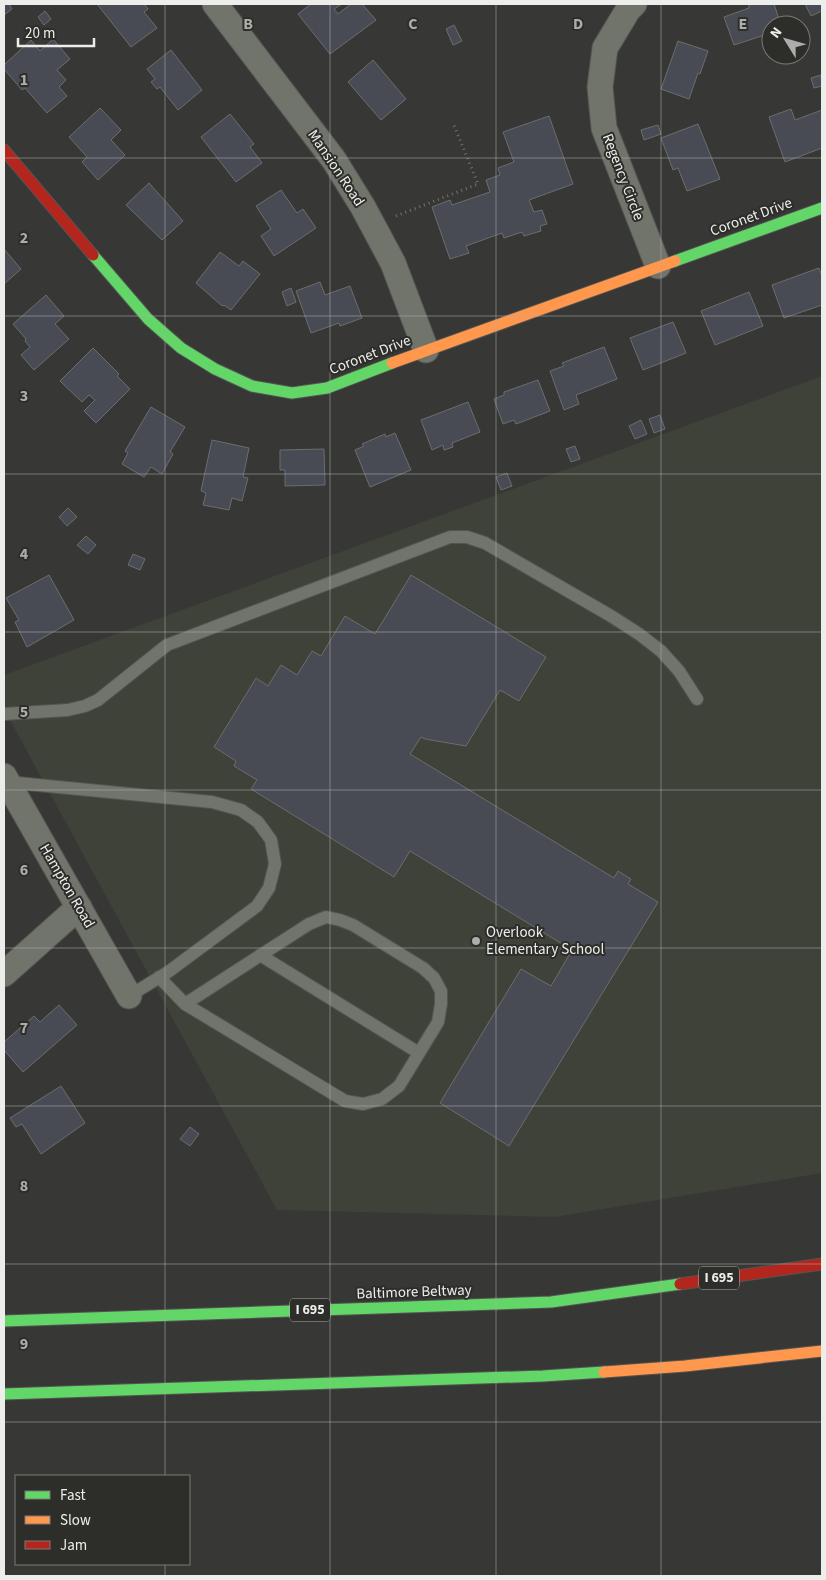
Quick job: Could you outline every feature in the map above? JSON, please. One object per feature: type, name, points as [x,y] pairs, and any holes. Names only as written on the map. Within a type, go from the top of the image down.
[{"type":"main road","name":"Coronet Drive","points":[[4,150],[148,318],[181,348],[214,369],[252,386],[292,393],[327,388],[426,350],[822,208]]},
{"type":"main road","name":"Baltimore Beltway","points":[[4,1322],[552,1302],[822,1264]]},
{"type":"main road","points":[[543,1376],[685,1366],[822,1351]]},
{"type":"main road","points":[[4,1394],[543,1376],[686,1376],[716,1374]]},
{"type":"street","name":"Mansion Road","points":[[215,4],[334,160],[363,207],[393,264],[426,350]]},
{"type":"street","name":"Regency Circle","points":[[634,4],[628,10],[605,48],[600,87],[604,128],[658,266]]},
{"type":"street","name":"Hampton Road","points":[[6,779],[130,996]]},
{"type":"street","points":[[4,974],[79,907]]},
{"type":"lane","points":[[4,714],[68,710],[84,706],[98,700],[167,645],[450,537],[467,537],[493,548],[639,634],[661,651],[680,670],[697,699]]},
{"type":"lane","points":[[6,779],[212,802],[241,810],[258,822],[271,840],[275,864],[269,888],[257,906],[130,996]]},
{"type":"lane","points":[[159,977],[185,1004],[345,1101],[363,1104],[382,1099],[399,1086],[438,1022],[441,991],[434,978],[423,968],[353,925],[326,917],[309,924],[185,1004]]},
{"type":"lane","points":[[260,955],[419,1053]]},
{"type":"path","points":[[390,218],[478,184],[453,123]]},
{"type":"shaded area","name":"Overlook Elementary School","points":[[822,376],[822,1173],[555,1217],[277,1210],[4,709],[4,675]]},
{"type":"building","points":[[4,4],[9,4],[12,9],[4,15]]},
{"type":"building","points":[[97,4],[144,4],[148,9],[144,12],[157,28],[131,47]]},
{"type":"building","points":[[311,4],[342,4],[334,9],[338,14],[351,4],[362,4],[376,20],[330,54],[298,14]]},
{"type":"building","points":[[774,4],[778,15],[761,15],[761,36],[734,45],[724,17],[749,8],[749,5]]},
{"type":"building","points":[[805,4],[822,4],[822,11],[810,15]]},
{"type":"building","points":[[45,11],[51,19],[44,25],[38,17]]},
{"type":"building","points":[[454,25],[462,41],[453,45],[446,29]]},
{"type":"building","points":[[53,39],[70,59],[57,70],[66,80],[59,87],[67,96],[47,113],[25,88],[22,90],[4,69],[4,65],[31,40],[40,51]]},
{"type":"building","points":[[678,41],[708,51],[689,99],[661,89]]},
{"type":"building","points":[[171,50],[202,90],[178,110],[160,87],[157,89],[151,82],[155,79],[147,69]]},
{"type":"building","points":[[373,60],[406,99],[381,120],[348,82]]},
{"type":"building","points":[[821,75],[822,86],[814,88],[811,78]]},
{"type":"building","points":[[100,108],[121,130],[111,140],[125,155],[98,180],[82,162],[87,157],[69,137]]},
{"type":"building","points":[[791,109],[795,120],[822,110],[822,148],[785,162],[769,117]]},
{"type":"building","points":[[230,114],[254,144],[250,147],[262,163],[236,182],[201,137]]},
{"type":"building","points":[[549,116],[573,184],[529,200],[534,212],[542,210],[547,224],[540,226],[541,231],[524,236],[522,232],[504,238],[502,233],[466,246],[469,253],[450,259],[432,207],[450,200],[452,205],[490,192],[486,180],[500,175],[498,168],[514,162],[503,132]]},
{"type":"building","points":[[698,124],[720,179],[687,191],[678,168],[673,170],[661,138]]},
{"type":"building","points":[[658,125],[661,134],[644,140],[641,130]]},
{"type":"building","points":[[149,183],[183,221],[162,240],[126,205]]},
{"type":"building","points":[[281,190],[297,213],[303,209],[316,228],[274,256],[261,236],[271,229],[256,206]]},
{"type":"building","points":[[4,249],[21,269],[4,284]]},
{"type":"building","points":[[220,252],[239,266],[243,261],[260,274],[231,310],[221,305],[196,283]]},
{"type":"building","points":[[819,268],[822,276],[822,305],[784,318],[772,285]]},
{"type":"building","points":[[320,282],[325,295],[350,286],[362,318],[340,326],[339,323],[311,333],[296,291]]},
{"type":"building","points":[[291,288],[296,302],[287,306],[282,292]]},
{"type":"building","points":[[749,292],[763,326],[715,345],[701,311]]},
{"type":"building","points":[[46,295],[64,316],[55,324],[69,339],[34,370],[21,355],[30,347],[25,341],[26,339],[13,324]]},
{"type":"building","points":[[673,322],[686,353],[643,370],[630,338]]},
{"type":"building","points":[[604,347],[617,379],[576,395],[579,404],[564,410],[550,371],[564,366],[562,363]]},
{"type":"building","points":[[93,348],[119,374],[117,376],[130,389],[96,423],[84,411],[95,400],[89,395],[82,402],[60,381]]},
{"type":"building","points":[[538,380],[550,411],[516,424],[514,420],[503,424],[494,399],[504,395],[504,392]]},
{"type":"building","points":[[468,402],[480,432],[452,443],[453,447],[444,450],[443,445],[432,450],[421,420]]},
{"type":"building","points":[[151,407],[185,427],[170,452],[173,454],[162,474],[151,467],[144,477],[122,464],[128,453],[125,451]]},
{"type":"building","points":[[660,415],[665,429],[654,433],[649,419]]},
{"type":"building","points":[[641,420],[647,434],[635,439],[629,426]]},
{"type":"building","points":[[395,433],[411,470],[370,487],[355,450],[364,446],[362,444],[385,434],[386,437]]},
{"type":"building","points":[[212,440],[249,448],[243,477],[248,478],[242,501],[232,498],[229,510],[203,505],[206,493],[201,491]]},
{"type":"building","points":[[575,446],[580,459],[571,462],[566,449]]},
{"type":"building","points":[[324,449],[325,485],[285,486],[285,470],[280,470],[280,450]]},
{"type":"building","points":[[507,473],[512,486],[501,490],[496,477]]},
{"type":"building","points":[[68,508],[77,517],[67,526],[59,517]]},
{"type":"building","points":[[86,536],[96,545],[88,554],[77,545]]},
{"type":"building","points":[[133,554],[145,559],[140,570],[128,565]]},
{"type":"building","points":[[49,575],[74,620],[27,647],[15,622],[19,620],[6,598]]},
{"type":"building","points":[[411,575],[546,657],[519,701],[500,690],[466,746],[421,737],[410,754],[614,878],[618,871],[631,879],[628,884],[658,902],[509,1146],[440,1103],[521,969],[551,986],[572,950],[410,851],[394,877],[251,789],[257,780],[234,766],[236,761],[214,747],[256,678],[268,686],[281,665],[297,675],[312,651],[321,656],[345,616],[375,634]]},
{"type":"building","points":[[59,1005],[77,1025],[23,1072],[4,1050],[4,1042],[34,1016],[40,1022]]},
{"type":"building","points":[[61,1086],[85,1123],[41,1154],[22,1124],[16,1127],[10,1118]]},
{"type":"building","points":[[190,1127],[199,1134],[190,1146],[180,1139]]},
{"type":"traffic: fast","points":[[675,261],[822,208]]},
{"type":"traffic: fast","points":[[93,255],[148,319],[181,348],[215,369],[252,386],[292,393],[327,388],[392,363]]},
{"type":"traffic: fast","points":[[4,1321],[551,1302],[680,1284]]},
{"type":"traffic: fast","points":[[4,1394],[543,1376],[604,1372]]},
{"type":"traffic: slow","points":[[392,363],[675,261]]},
{"type":"traffic: slow","points":[[604,1372],[685,1366],[822,1351]]},
{"type":"traffic: jam","points":[[4,150],[93,255]]},
{"type":"traffic: jam","points":[[680,1284],[822,1264]]},
{"type":"place","name":"Overlook Elementary School","points":[[476,941]]}]
